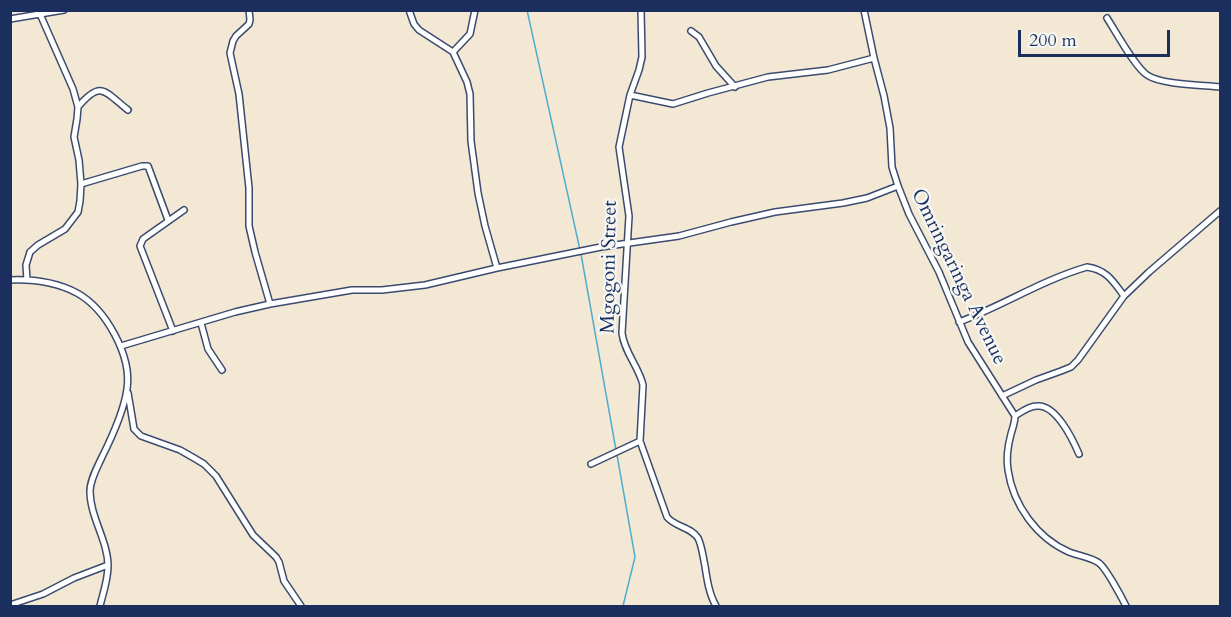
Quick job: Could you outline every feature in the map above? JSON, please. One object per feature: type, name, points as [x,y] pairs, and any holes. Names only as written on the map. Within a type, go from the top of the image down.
[{"type":"street","points":[[10,19],[64,10]]},
{"type":"street","points":[[249,10],[249,24],[232,41],[230,52],[239,94],[249,188],[249,226],[270,304]]},
{"type":"street","points":[[409,10],[411,20],[419,30],[453,52],[463,73],[470,94],[471,141],[478,193],[497,268]]},
{"type":"street","points":[[453,52],[470,34],[475,10]]},
{"type":"street","name":"Mgogoni Street","points":[[641,10],[642,57],[630,94],[619,147],[629,216],[623,341],[643,385],[640,441],[667,517],[672,523],[697,536],[712,600],[716,606]]},
{"type":"street","name":"Omringaringa Avenue","points":[[864,10],[884,96],[890,128],[892,167],[898,186],[973,351],[1015,416]]},
{"type":"street","points":[[27,280],[26,265],[30,252],[65,229],[78,212],[81,184],[80,160],[74,137],[78,107],[73,89],[40,14]]},
{"type":"street","points":[[1107,18],[1148,76],[1162,81],[1221,87]]},
{"type":"street","points":[[691,31],[699,37],[716,66],[735,87]]},
{"type":"street","points":[[630,94],[673,104],[776,75],[828,70],[874,58]]},
{"type":"street","points":[[78,107],[98,90],[109,94],[129,110]]},
{"type":"street","points":[[81,184],[148,166],[168,220]]},
{"type":"street","points":[[121,346],[270,304],[352,290],[382,290],[425,285],[601,247],[679,236],[775,212],[867,198],[898,186]]},
{"type":"street","points":[[173,331],[140,246],[143,239],[184,210]]},
{"type":"street","points":[[1002,396],[1071,367],[1124,296],[1220,211]]},
{"type":"street","points":[[959,322],[1034,287],[1087,267],[1095,268],[1108,276],[1124,296]]},
{"type":"street","points":[[10,280],[47,282],[78,294],[92,305],[108,323],[121,346],[134,429],[137,434],[180,450],[204,464],[216,476],[253,535],[276,557],[284,581],[301,606]]},
{"type":"street","points":[[201,323],[208,349],[222,370]]},
{"type":"street","points":[[100,606],[107,581],[108,565],[92,505],[90,486],[117,424],[128,388]]},
{"type":"street","points":[[1079,454],[1067,429],[1051,411],[1042,406],[1036,406],[1015,416],[1009,447],[1008,471],[1021,508],[1033,525],[1051,541],[1101,565],[1126,606]]},
{"type":"street","points":[[591,464],[640,441]]},
{"type":"street","points":[[10,605],[43,594],[74,578],[108,565]]},
{"type":"waterway","points":[[527,10],[580,250]]},
{"type":"waterway","points":[[581,254],[616,450]]},
{"type":"waterway","points":[[617,455],[635,557],[623,606]]}]
